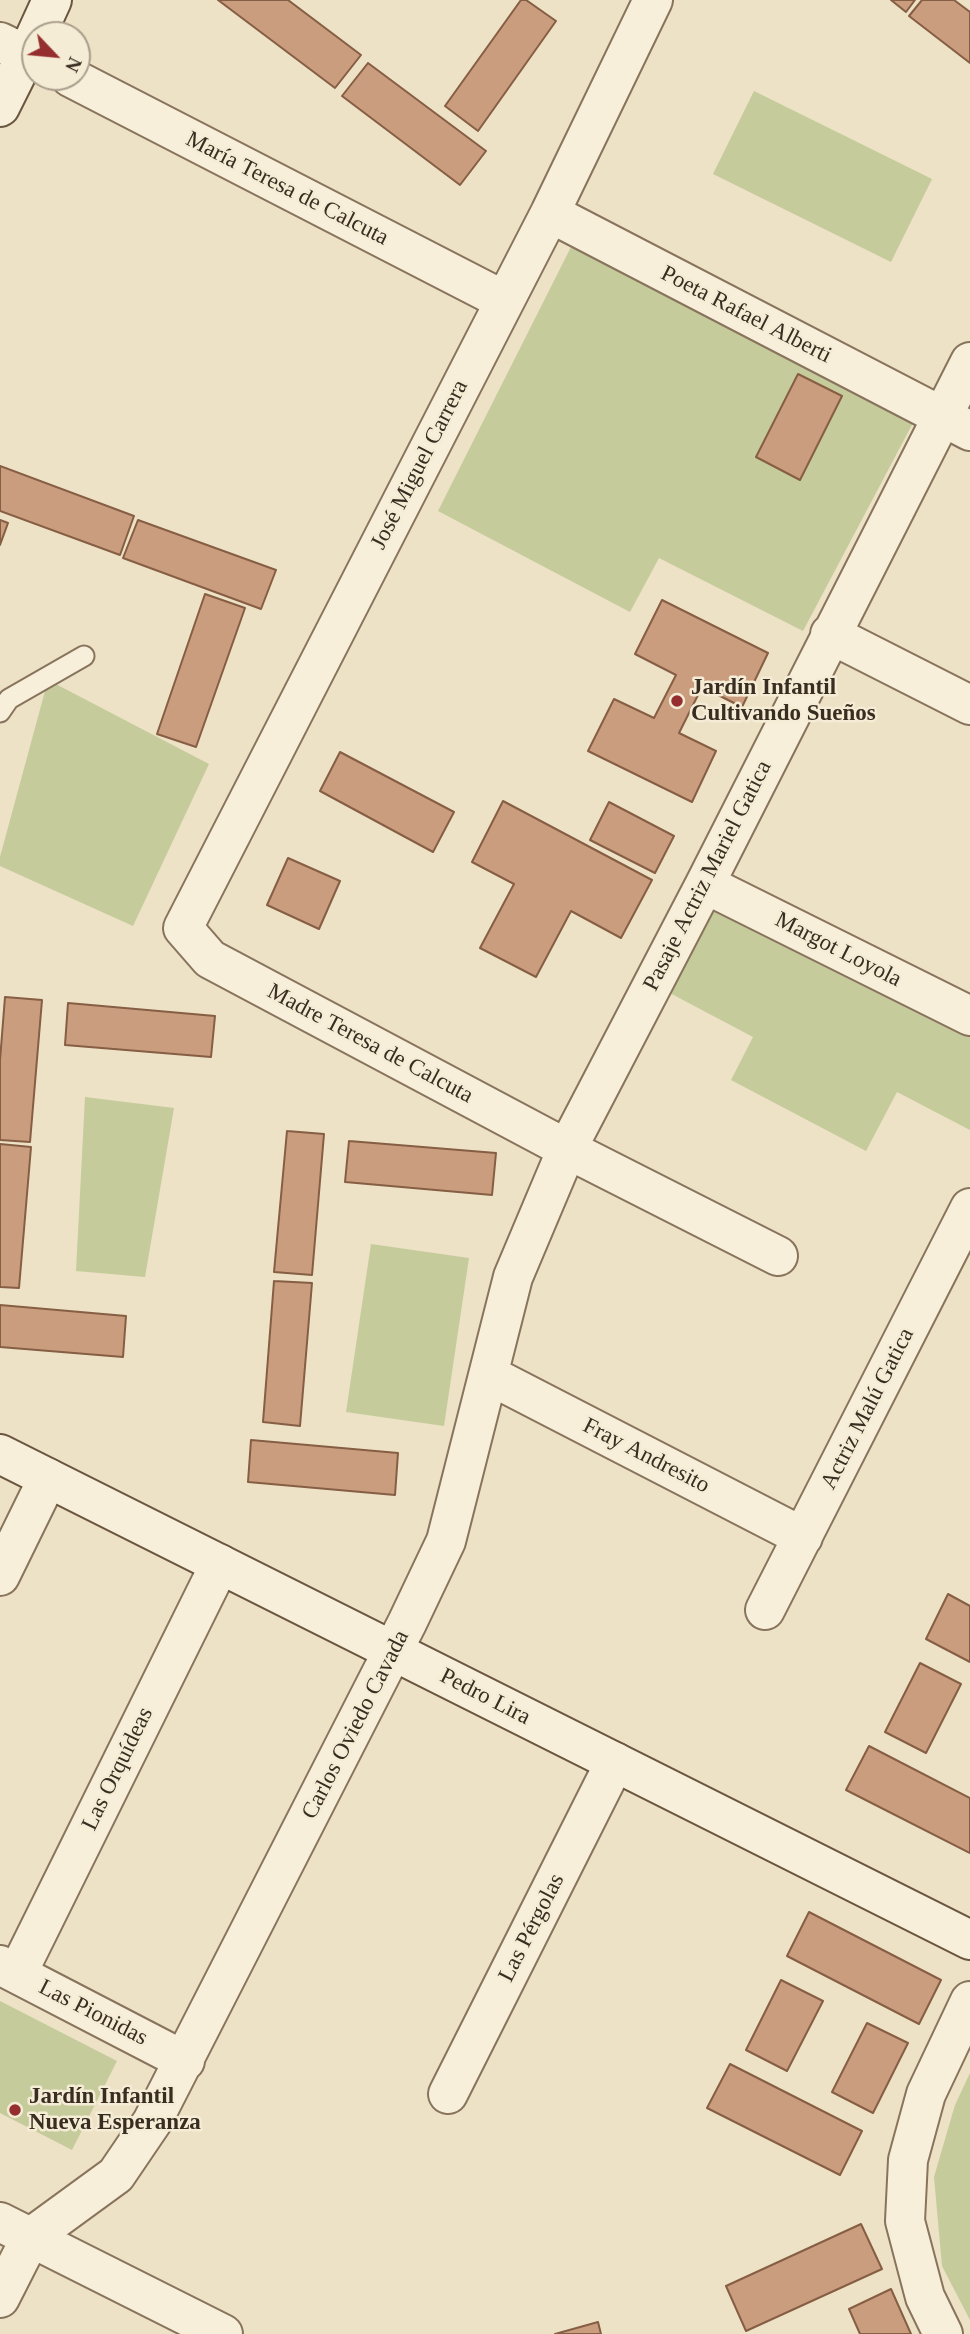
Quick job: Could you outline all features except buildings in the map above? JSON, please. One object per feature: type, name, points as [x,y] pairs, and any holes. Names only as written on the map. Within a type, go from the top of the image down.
[{"type":"street","points":[[40,21],[52,0]]},
{"type":"street","name":"José Miguel Carrera","points":[[183,928],[550,213],[653,0]]},
{"type":"street","points":[[0,107],[21,57]]},
{"type":"street","name":"María Teresa de Calcuta","points":[[91,88],[503,300]]},
{"type":"street","name":"Poeta Rafael Alberti","points":[[550,213],[956,424]]},
{"type":"street","name":"Pasaje Actriz Mariel Gatica","points":[[567,1149],[705,884],[830,634],[956,424],[970,362]]},
{"type":"street","points":[[830,634],[970,705]]},
{"type":"street","name":"Margot Loyola","points":[[705,884],[970,1016]]},
{"type":"street","name":"Madre Teresa de Calcuta","points":[[183,928],[210,959],[567,1149],[778,1256]]},
{"type":"street","name":"Carlos Oviedo Cavada","points":[[15,2230],[116,2175],[152,2122],[185,2061],[446,1541],[513,1277],[567,1149]]},
{"type":"street","name":"Actriz Malú Gatica","points":[[765,1610],[970,1209]]},
{"type":"street","name":"Fray Andresito","points":[[489,1376],[803,1537]]},
{"type":"street","name":"Pedro Lira","points":[[0,1454],[970,1940]]},
{"type":"street","points":[[0,1576],[48,1478]]},
{"type":"street","name":"Las Orquídeas","points":[[8,1970],[220,1564]]},
{"type":"street","name":"Las Pérgolas","points":[[448,2094],[615,1762]]},
{"type":"street","name":"Las Pionidas","points":[[8,1970],[185,2061]]},
{"type":"street","points":[[943,2334],[925,2297],[905,2221],[908,2160],[926,2094],[970,2001]]},
{"type":"street","points":[[0,2298],[15,2230],[221,2334]]},
{"type":"lane","points":[[0,712],[9,699],[84,656]]},
{"type":"green space","points":[[754,91],[932,179],[891,262],[713,174]]},
{"type":"green space","points":[[571,247],[914,421],[803,631],[659,558],[630,612],[438,511]]},
{"type":"green space","points":[[48,680],[209,764],[133,926],[0,866],[0,857]]},
{"type":"green space","points":[[714,900],[970,1035],[970,1130],[897,1092],[866,1151],[731,1080],[753,1037],[666,991]]},
{"type":"green space","points":[[85,1097],[174,1108],[145,1277],[76,1271]]},
{"type":"green space","points":[[371,1244],[469,1258],[444,1426],[346,1412]]},
{"type":"green space","points":[[0,2001],[117,2061],[72,2150],[0,2113]]},
{"type":"green space","points":[[970,2073],[970,2320],[942,2266],[934,2177],[955,2105]]},
{"type":"place","name":"Jardín Infantil Cultivando Sueños","points":[[677,701]]},
{"type":"place","name":"Jardín Infantil Nueva Esperanza","points":[[15,2110]]}]
